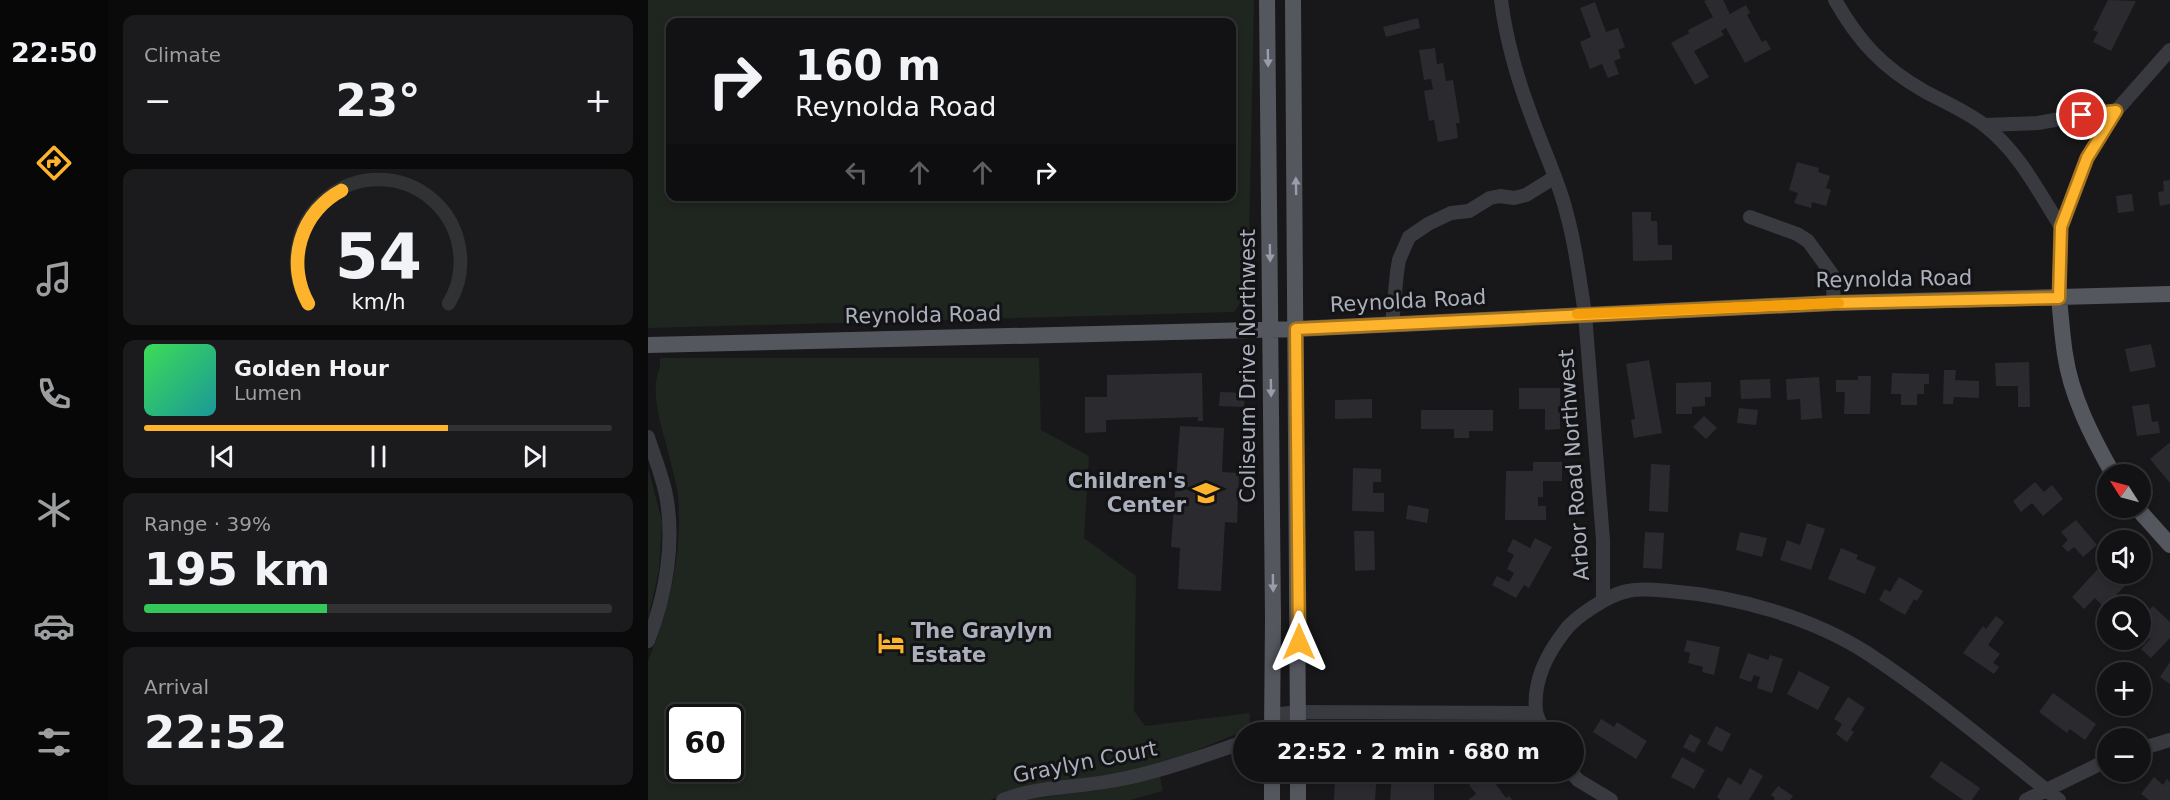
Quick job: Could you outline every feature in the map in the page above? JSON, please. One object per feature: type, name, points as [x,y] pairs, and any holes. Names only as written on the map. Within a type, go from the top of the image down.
[{"type":"main road","name":"Coliseum Drive Northwest","points":[[1267,0],[1272,722]]},
{"type":"main road","points":[[1293,0],[1298,722]]},
{"type":"main road","name":"Reynolda Road","points":[[648,345],[1296,329],[1834,303],[2170,294]]},
{"type":"main road","points":[[2059,298],[2065,356],[2074,389],[2086,422],[2108,464]]},
{"type":"main road","points":[[2146,518],[2170,545]]},
{"type":"main road","points":[[1272,782],[1272,800]]},
{"type":"main road","points":[[1298,782],[1298,800]]},
{"type":"street","name":"Arbor Road Northwest","points":[[1501,0],[1505,31],[1527,103],[1569,221],[1585,314],[1603,540],[1603,601],[1567,626],[1549,651],[1538,681],[1536,713],[1540,722]]},
{"type":"street","points":[[1835,0],[1860,39],[1884,64],[1923,90],[1984,125],[2005,143],[2061,227]]},
{"type":"street","points":[[2059,298],[2061,227],[2087,158],[2116,111],[2170,50]]},
{"type":"street","points":[[1984,125],[2038,123],[2116,111]]},
{"type":"street","points":[[1392,324],[1396,272],[1409,237],[1428,224],[1451,213],[1469,211],[1490,198],[1500,196],[1514,198],[1526,195],[1555,177]]},
{"type":"street","points":[[1750,217],[1797,234],[1808,242],[1832,274],[1834,303]]},
{"type":"street","points":[[648,437],[666,494],[669,547],[664,588],[648,640]]},
{"type":"street","points":[[1603,601],[1628,591],[1686,592],[1765,608],[1822,630],[1866,653],[1918,689],[2059,800]]},
{"type":"street","points":[[1272,715],[1298,712],[1536,713]]},
{"type":"street","points":[[2151,746],[2170,740]]},
{"type":"street","name":"Graylyn Court","points":[[1003,800],[1026,791],[1101,783],[1142,775],[1233,746]]},
{"type":"street","points":[[2026,800],[2097,765]]},
{"type":"street","points":[[1581,782],[1611,800]]},
{"type":"shaded area","points":[[648,0],[1254,0],[1248,291],[1234,312],[648,328]]},
{"type":"shaded area","name":"The Graylyn Estate","points":[[660,358],[1039,358],[1041,430],[1089,456],[1084,538],[1136,576],[1134,711],[1145,726],[1250,713],[1249,722],[1233,722],[1233,735],[1140,771],[1018,788],[990,800],[648,800],[648,661],[663,621],[673,580],[679,537],[677,491],[656,401]]},
{"type":"shaded area","points":[[648,468],[662,521],[659,570],[648,619]]},
{"type":"shaded area","points":[[1160,777],[1163,791],[1130,800],[1024,800],[1099,790]]},
{"type":"building","points":[[1723,0],[1730,14],[1746,5],[1750,13],[1747,15],[1762,42],[1766,40],[1771,49],[1745,63],[1726,28],[1721,31],[1724,35],[1694,51],[1709,77],[1695,85],[1671,43],[1689,33],[1688,30],[1713,17],[1704,1]]},
{"type":"building","points":[[2108,0],[2136,1],[2111,51],[2093,42],[2098,32],[2093,30]]},
{"type":"building","points":[[1595,2],[1606,32],[1618,28],[1625,47],[1618,50],[1621,58],[1614,61],[1619,74],[1608,78],[1602,64],[1590,69],[1580,42],[1591,37],[1580,8]]},
{"type":"building","points":[[1418,18],[1420,28],[1386,37],[1383,27]]},
{"type":"building","points":[[1435,48],[1437,64],[1443,63],[1446,81],[1453,80],[1460,123],[1456,123],[1458,138],[1438,142],[1434,120],[1429,121],[1424,91],[1433,89],[1431,79],[1424,80],[1419,50]]},
{"type":"building","points":[[1797,162],[1819,168],[1818,172],[1830,176],[1826,188],[1831,190],[1826,206],[1812,202],[1811,208],[1794,203],[1798,193],[1789,190]]},
{"type":"building","points":[[2170,180],[2170,204],[2160,206],[2158,192],[2164,191],[2163,181]]},
{"type":"building","points":[[2132,194],[2134,211],[2118,213],[2116,196]]},
{"type":"building","points":[[1632,212],[1651,212],[1651,221],[1657,221],[1658,245],[1672,245],[1672,260],[1633,261]]},
{"type":"building","points":[[2151,344],[2156,367],[2130,372],[2125,349]]},
{"type":"building","points":[[1649,360],[1662,433],[1634,438],[1631,420],[1635,419],[1626,364]]},
{"type":"building","points":[[2029,362],[2030,407],[2018,407],[2018,386],[1996,386],[1995,363]]},
{"type":"building","points":[[1944,370],[1956,370],[1955,380],[1979,381],[1979,398],[1954,397],[1953,404],[1943,404]]},
{"type":"building","points":[[1202,373],[1203,421],[1198,421],[1198,417],[1106,420],[1106,432],[1085,433],[1085,397],[1107,397],[1107,375]]},
{"type":"building","points":[[1892,373],[1929,374],[1929,384],[1924,384],[1924,394],[1917,394],[1917,405],[1901,405],[1901,394],[1891,394]]},
{"type":"building","points":[[1858,376],[1871,376],[1870,414],[1844,414],[1845,392],[1836,392],[1836,380],[1858,380]]},
{"type":"building","points":[[1819,377],[1822,418],[1801,420],[1800,399],[1787,400],[1786,379]]},
{"type":"building","points":[[1770,379],[1771,398],[1741,399],[1740,380]]},
{"type":"building","points":[[1711,382],[1711,397],[1705,397],[1705,406],[1692,407],[1692,414],[1676,414],[1676,383]]},
{"type":"building","points":[[1519,388],[1560,388],[1560,429],[1545,430],[1545,409],[1519,409]]},
{"type":"building","points":[[1220,392],[1245,393],[1244,407],[1219,406]]},
{"type":"building","points":[[1372,399],[1372,418],[1335,419],[1335,400]]},
{"type":"building","points":[[2149,404],[2152,422],[2158,421],[2160,433],[2137,436],[2132,406]]},
{"type":"building","points":[[1739,408],[1758,410],[1756,425],[1737,423]]},
{"type":"building","points":[[1421,410],[1493,410],[1493,431],[1469,431],[1469,438],[1454,438],[1454,429],[1421,429]]},
{"type":"building","points":[[1704,416],[1717,428],[1706,439],[1693,427]]},
{"type":"building","points":[[1180,426],[1224,428],[1222,472],[1239,473],[1237,523],[1225,522],[1221,591],[1178,589],[1180,548],[1171,547]]},
{"type":"building","points":[[2170,444],[2170,483],[2150,459]]},
{"type":"building","points":[[1533,462],[1562,462],[1562,481],[1543,481],[1543,497],[1538,497],[1538,506],[1546,506],[1546,520],[1505,520],[1506,471],[1533,471]]},
{"type":"building","points":[[1651,464],[1670,465],[1668,512],[1649,511]]},
{"type":"building","points":[[1353,468],[1381,469],[1381,482],[1373,482],[1373,493],[1384,493],[1384,512],[1352,511]]},
{"type":"building","points":[[2035,482],[2044,492],[2052,485],[2063,499],[2043,516],[2032,503],[2021,512],[2013,501]]},
{"type":"building","points":[[1408,505],[1429,509],[1427,523],[1406,519]]},
{"type":"building","points":[[2076,520],[2097,545],[2083,557],[2074,547],[2068,552],[2062,546],[2068,540],[2061,532]]},
{"type":"building","points":[[1807,523],[1825,529],[1811,570],[1780,560],[1787,540],[1800,545]]},
{"type":"building","points":[[1354,531],[1374,531],[1375,570],[1355,571]]},
{"type":"building","points":[[1645,532],[1664,533],[1662,569],[1643,568]]},
{"type":"building","points":[[1740,532],[1767,538],[1762,557],[1736,550]]},
{"type":"building","points":[[1535,538],[1552,547],[1529,588],[1524,585],[1516,598],[1492,585],[1497,576],[1509,582],[1514,573],[1507,569],[1514,555],[1507,551],[1513,539],[1530,548]]},
{"type":"building","points":[[1841,548],[1858,555],[1856,559],[1876,567],[1865,594],[1828,579]]},
{"type":"building","points":[[2097,570],[2097,584],[2127,584],[2115,596],[2097,596],[2097,600],[2095,598],[2084,609],[2072,597]]},
{"type":"building","points":[[1899,577],[1923,591],[1917,601],[1914,599],[1905,615],[1879,600],[1885,589],[1890,592]]},
{"type":"building","points":[[2153,606],[2170,622],[2170,638],[2151,658],[2142,650],[2151,650],[2151,608]]},
{"type":"building","points":[[1996,616],[2004,622],[1988,645],[2000,654],[1993,663],[1999,667],[1994,674],[1963,653],[1983,626],[1986,629]]},
{"type":"building","points":[[1687,640],[1720,647],[1714,675],[1702,672],[1703,667],[1688,663],[1690,653],[1684,651]]},
{"type":"building","points":[[1748,653],[1768,660],[1770,655],[1783,659],[1772,693],[1757,688],[1760,677],[1754,675],[1751,682],[1739,678]]},
{"type":"building","points":[[2170,662],[2170,684],[2160,677]]},
{"type":"building","points":[[1799,671],[1830,687],[1818,710],[1787,694]]},
{"type":"building","points":[[2053,693],[2096,724],[2085,740],[2070,729],[2067,733],[2039,712]]},
{"type":"building","points":[[1848,697],[1865,708],[1851,730],[1854,732],[1847,742],[1836,734],[1842,724],[1834,719]]},
{"type":"building","points":[[1601,719],[1614,727],[1617,722],[1647,741],[1636,759],[1593,732]]},
{"type":"building","points":[[1716,726],[1731,734],[1722,752],[1707,744]]},
{"type":"building","points":[[1690,734],[1701,740],[1694,753],[1683,747]]},
{"type":"building","points":[[1682,757],[1705,770],[1694,789],[1671,777]]},
{"type":"building","points":[[1941,761],[1980,788],[1972,800],[1963,800],[1930,777]]},
{"type":"building","points":[[1750,768],[1763,776],[1749,800],[1721,800],[1717,797],[1728,777],[1741,785]]},
{"type":"building","points":[[2154,777],[2163,785],[2167,779],[2170,782],[2170,800],[2149,800],[2141,794]]},
{"type":"building","points":[[1335,782],[1376,782],[1375,800],[1334,800]]},
{"type":"building","points":[[1391,782],[1434,782],[1434,800],[1390,800]]},
{"type":"building","points":[[1474,782],[1494,782],[1506,798],[1509,796],[1512,800],[1468,800],[1476,794],[1469,785]]},
{"type":"building","points":[[1778,786],[1793,796],[1790,800],[1774,800],[1775,798],[1771,795]]},
{"type":"slow traffic","points":[[1577,314],[1839,303]]},
{"type":"place","name":"Children's Center","points":[[1206,493]]},
{"type":"place","name":"The Graylyn Estate","points":[[891,643]]},
{"type":"route","points":[[1299,642],[1296,329],[1834,303],[2059,298],[2061,227],[2087,158],[2116,111],[2082,115]]}]
